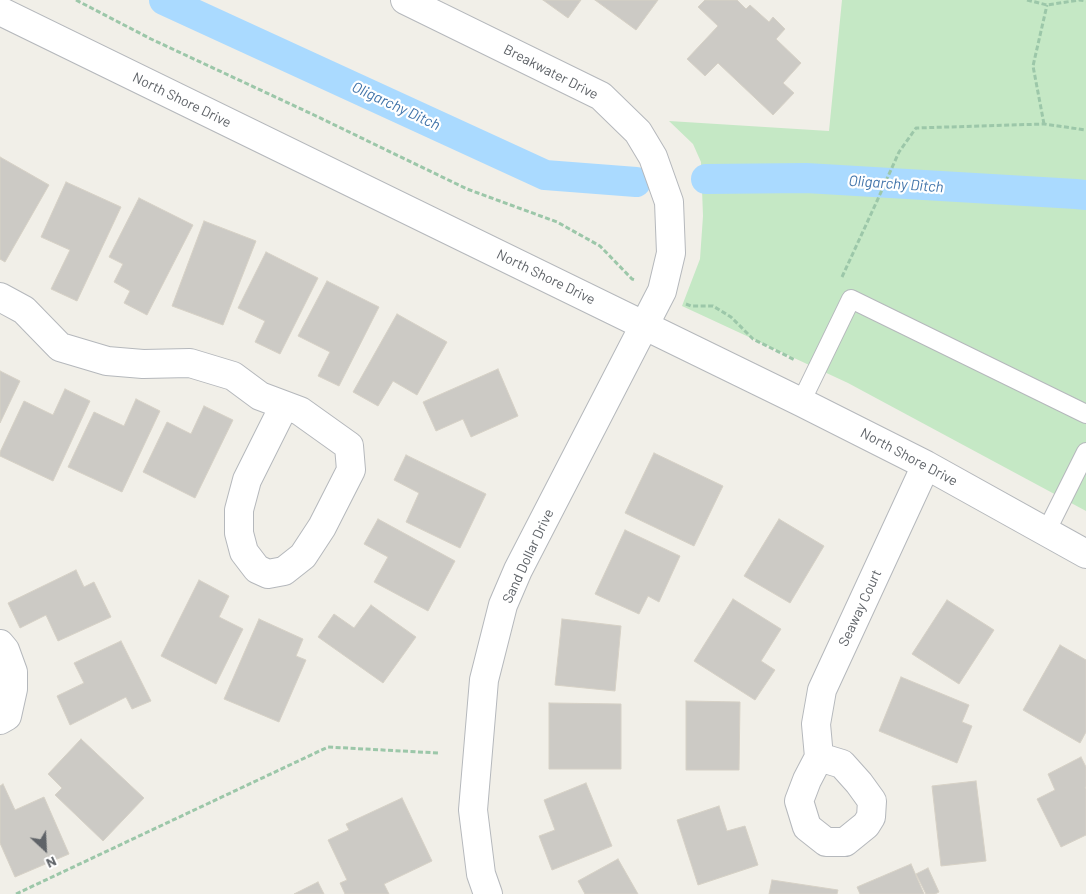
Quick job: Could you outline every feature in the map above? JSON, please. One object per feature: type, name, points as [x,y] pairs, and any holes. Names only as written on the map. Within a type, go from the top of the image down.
[{"type":"street","name":"Breakwater Drive","points":[[405,0],[601,96],[638,132],[653,157],[669,202],[671,254],[662,291],[645,326]]},
{"type":"street","name":"North Shore Drive","points":[[0,11],[801,402],[926,465],[1086,554]]},
{"type":"street","points":[[0,297],[24,310],[60,347],[107,361],[143,364],[190,363],[233,376],[260,396],[300,411],[349,446],[351,470],[322,527],[303,556],[284,571],[268,574],[257,568],[244,552],[239,533],[238,510],[247,480],[284,406]]},
{"type":"street","name":"Sand Dollar Drive","points":[[488,894],[481,874],[473,810],[484,680],[503,606],[518,570],[645,326]]},
{"type":"street","name":"Seaway Court","points":[[819,757],[816,724],[822,690],[926,465]]},
{"type":"street","points":[[0,644],[5,650],[13,672],[13,689],[7,716],[0,720]]},
{"type":"lane","points":[[801,402],[851,299],[1086,414]]},
{"type":"lane","points":[[1046,532],[1086,452]]},
{"type":"path","points":[[76,0],[151,39],[468,189],[557,222],[600,246],[632,279],[662,291],[691,306],[713,306],[731,317],[753,339],[801,363]]},
{"type":"path","points":[[1027,0],[1047,5],[1079,0],[1086,1]]},
{"type":"path","points":[[1044,124],[1033,66],[1047,5]]},
{"type":"path","points":[[877,202],[899,152],[916,128],[1044,124],[1086,130]]},
{"type":"path","points":[[16,894],[328,747],[438,753]]},
{"type":"green space","points":[[842,0],[1086,0],[1086,511],[848,383],[682,306],[700,259],[703,216],[701,162],[693,144],[669,121],[829,131]]},
{"type":"building","points":[[543,0],[581,0],[568,18]]},
{"type":"building","points":[[595,0],[658,0],[636,30]]},
{"type":"building","points":[[705,0],[737,0],[746,9],[750,5],[769,22],[773,17],[785,29],[776,39],[801,63],[783,83],[794,93],[773,115],[718,63],[705,76],[687,59],[718,26],[698,7]]},
{"type":"building","points":[[0,157],[49,185],[5,262],[0,259]]},
{"type":"building","points":[[66,182],[121,207],[77,301],[51,289],[70,250],[41,237]]},
{"type":"building","points":[[139,198],[193,225],[147,315],[124,303],[130,291],[114,282],[123,264],[109,257]]},
{"type":"building","points":[[204,221],[256,241],[223,325],[172,306]]},
{"type":"building","points":[[266,252],[318,278],[280,354],[255,342],[265,321],[238,308]]},
{"type":"building","points":[[327,281],[379,307],[339,386],[318,376],[330,352],[298,336]]},
{"type":"building","points":[[397,314],[447,342],[417,395],[393,381],[378,406],[353,392]]},
{"type":"building","points":[[498,369],[518,416],[471,437],[463,419],[436,431],[423,402]]},
{"type":"building","points":[[0,371],[20,381],[0,423]]},
{"type":"building","points":[[65,389],[90,401],[53,481],[0,456],[0,452],[24,401],[53,415]]},
{"type":"building","points":[[136,399],[160,411],[122,492],[68,467],[94,412],[124,426]]},
{"type":"building","points":[[204,406],[233,420],[195,498],[143,472],[167,422],[191,434]]},
{"type":"building","points":[[654,453],[723,486],[694,546],[625,513]]},
{"type":"building","points":[[406,455],[486,494],[460,548],[406,522],[419,493],[394,480]]},
{"type":"building","points":[[378,519],[455,561],[428,611],[374,582],[388,557],[364,544]]},
{"type":"building","points":[[779,519],[824,546],[790,603],[744,576]]},
{"type":"building","points":[[625,530],[680,556],[659,602],[648,596],[639,614],[595,594]]},
{"type":"building","points":[[76,570],[84,587],[94,582],[111,617],[58,641],[46,615],[20,628],[8,603]]},
{"type":"building","points":[[199,580],[229,596],[219,617],[243,629],[216,684],[161,656]]},
{"type":"building","points":[[733,599],[781,629],[761,661],[775,670],[755,700],[694,661]]},
{"type":"building","points":[[947,600],[994,630],[959,684],[912,654]]},
{"type":"building","points":[[371,605],[416,637],[383,683],[318,637],[334,614],[354,628]]},
{"type":"building","points":[[259,619],[303,639],[296,656],[306,660],[279,722],[224,699]]},
{"type":"building","points":[[562,619],[621,626],[615,691],[555,685]]},
{"type":"building","points":[[121,641],[151,701],[132,709],[126,697],[70,725],[57,696],[84,683],[74,663]]},
{"type":"building","points":[[1060,645],[1086,660],[1086,732],[1080,743],[1023,710]]},
{"type":"building","points":[[901,677],[969,705],[962,722],[972,726],[957,763],[879,731]]},
{"type":"building","points":[[686,701],[740,702],[739,770],[686,770]]},
{"type":"building","points":[[549,703],[621,704],[621,769],[549,769]]},
{"type":"building","points":[[81,739],[144,798],[103,841],[55,795],[62,788],[48,774]]},
{"type":"building","points":[[1081,757],[1086,767],[1086,835],[1061,847],[1037,799],[1055,790],[1048,774]]},
{"type":"building","points":[[976,781],[986,861],[941,866],[932,786]]},
{"type":"building","points":[[586,783],[612,846],[552,870],[539,836],[555,830],[544,800]]},
{"type":"building","points":[[3,784],[15,810],[44,797],[69,854],[15,877],[0,843],[0,786]]},
{"type":"building","points":[[402,798],[432,861],[384,884],[389,894],[345,894],[340,883],[347,880],[328,840],[349,830],[346,824]]},
{"type":"building","points":[[719,806],[727,831],[745,826],[758,865],[698,885],[677,820]]},
{"type":"building","points":[[618,859],[638,894],[585,894],[578,881]]},
{"type":"building","points":[[911,864],[924,894],[860,894],[857,887]]},
{"type":"building","points":[[928,868],[939,892],[935,894],[926,894],[916,874]]},
{"type":"building","points":[[772,880],[838,890],[837,894],[769,894]]},
{"type":"building","points":[[318,882],[324,894],[294,894]]},
{"type":"waterway","name":"Oligarchy Ditch","points":[[164,0],[545,175],[636,182]]},
{"type":"waterway","name":"Oligarchy Ditch","points":[[706,179],[806,178],[1086,195]]}]
